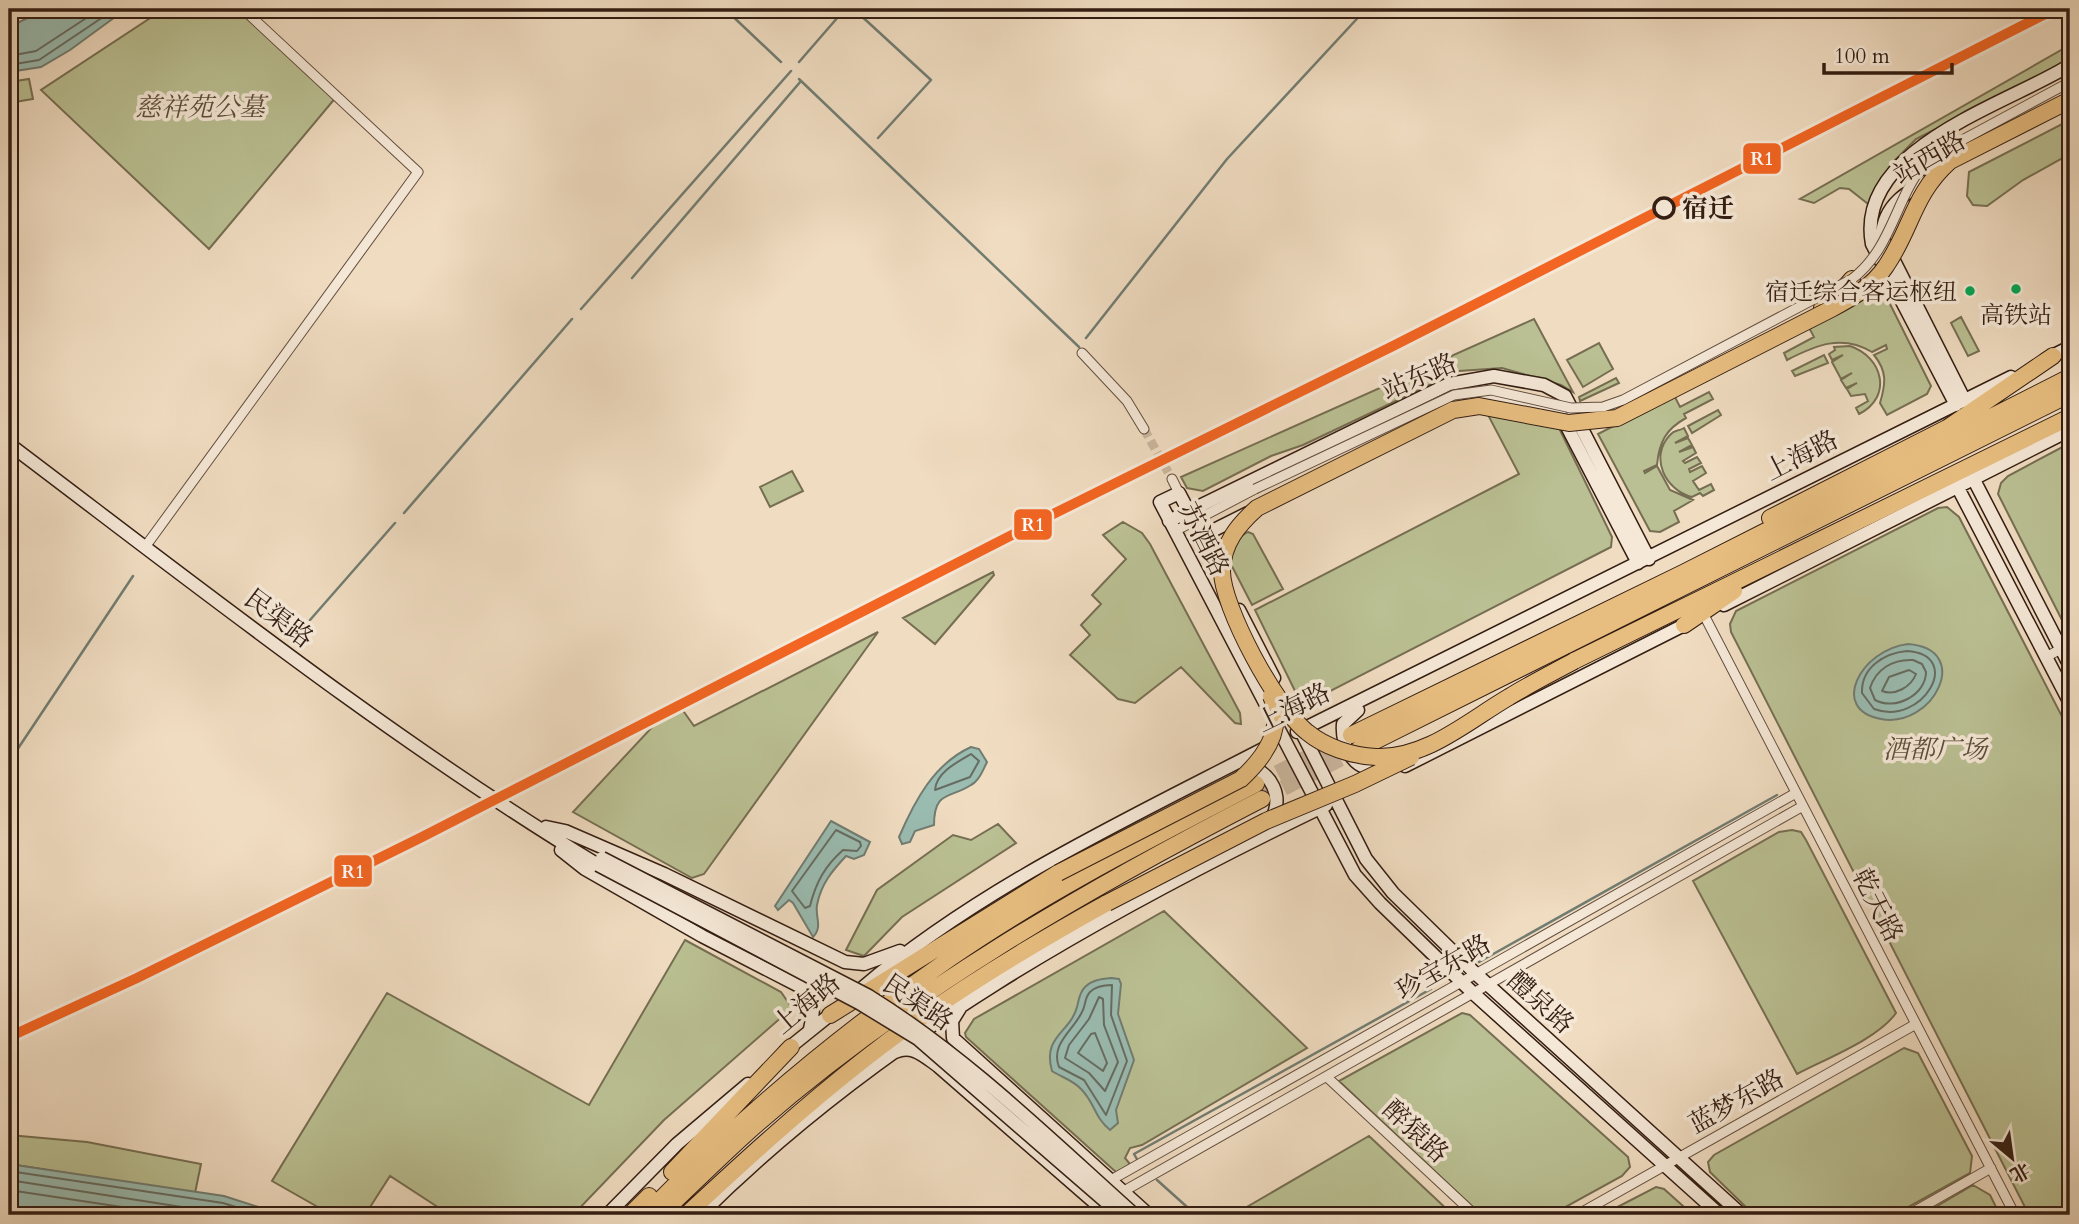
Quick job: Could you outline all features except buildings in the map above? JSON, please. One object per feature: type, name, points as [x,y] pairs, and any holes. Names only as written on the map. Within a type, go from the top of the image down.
[{"type":"highway","points":[[1440,740],[1403,755],[1356,755],[1328,746],[1306,732],[1283,708],[1231,611],[1223,585],[1222,568],[1228,540],[1240,523],[1257,508],[1453,410],[1479,406],[1569,423],[1588,423],[1617,418],[1672,390],[1848,299],[1874,281],[1902,240],[1924,187],[1950,161],[2070,100]]},
{"type":"highway","points":[[1777,334],[1832,302],[1852,278]]},
{"type":"highway","points":[[1683,573],[1749,528],[1947,428],[2053,356]]},
{"type":"highway","name":"上海路","points":[[1351,734],[1683,573],[2070,377]]},
{"type":"highway","points":[[1603,407],[1637,404],[1672,390]]},
{"type":"highway","points":[[1359,749],[2070,394]]},
{"type":"highway","points":[[686,1215],[759,1147],[867,1057],[988,974],[1107,903],[1203,851],[1390,768],[1574,661],[2070,416]]},
{"type":"highway","points":[[1684,625],[1735,591],[1793,561],[1827,536]]},
{"type":"highway","points":[[830,1015],[1058,873],[1241,779],[1264,755],[1273,735],[1276,712],[1244,636]]},
{"type":"highway","name":"上海路","points":[[645,1215],[759,1105],[851,1031],[953,956],[1074,881],[1259,792],[1050,916],[911,1006],[750,1130],[660,1215]]},
{"type":"highway","points":[[631,1215],[791,1047]]},
{"type":"main road","name":"站西路","points":[[1961,403],[1872,244],[1871,223],[1892,174],[1924,142],[2070,65]]},
{"type":"main road","name":"站西路","points":[[1961,403],[1882,237],[1885,218],[1893,204],[1915,187],[2070,107]]},
{"type":"main road","name":"上海路","points":[[607,1215],[677,1144],[910,947],[1053,858],[1283,739],[1961,403],[2070,346]]},
{"type":"main road","name":"站东路","points":[[1172,526],[1449,384],[1493,376],[1545,385],[1569,401],[1644,561]]},
{"type":"main road","name":"站东路","points":[[1202,536],[1465,405],[1490,397],[1546,408],[1562,417],[1644,561]]},
{"type":"main road","points":[[700,1215],[743,1172],[879,1060],[961,1004],[1090,926],[2070,430]]},
{"type":"main road","name":"民渠路","points":[[9,444],[333,687],[528,821],[859,1003],[918,1039],[1121,1215]]},
{"type":"main road","points":[[1973,478],[2068,656]]},
{"type":"main road","points":[[1957,486],[2070,703]]},
{"type":"main road","name":"苏酒路","points":[[1319,808],[1160,502],[1179,493],[1337,799]]},
{"type":"main road","points":[[1212,557],[1219,532],[1226,524]]},
{"type":"main road","points":[[1440,662],[1349,714],[1343,724],[1345,746],[1358,763],[1371,770],[1380,769],[1473,732]]},
{"type":"main road","points":[[1176,794],[1244,765],[1257,768],[1270,779],[1278,803],[1270,822],[1216,861]]},
{"type":"main road","name":"醴泉路","points":[[1337,799],[1366,859],[1393,893],[1475,973],[1742,1215]]},
{"type":"main road","name":"醴泉路","points":[[1319,808],[1356,874],[1380,903],[1473,993],[1720,1215]]},
{"type":"main road","points":[[543,829],[565,831],[664,874],[845,962],[864,964],[910,947]]},
{"type":"main road","points":[[543,829],[585,869],[702,936],[801,987],[811,996],[815,1010],[810,1029]]},
{"type":"main road","name":"民渠路","points":[[600,862],[869,996],[908,1020],[946,1047],[1135,1215]]},
{"type":"main road","points":[[961,1004],[952,1021],[953,1038],[1149,1215]]},
{"type":"main road","points":[[879,1060],[904,1048],[923,1055],[1109,1215]]},
{"type":"street","points":[[145,547],[418,172],[243,9]]},
{"type":"street","points":[[1191,516],[1255,489],[1454,395],[1491,390],[1571,408],[1603,407],[1623,400],[1852,278],[1879,252],[1908,188],[1929,158],[2070,82]]},
{"type":"street","points":[[1082,353],[1127,401],[1144,429]]},
{"type":"street","points":[[1172,479],[1179,493]]},
{"type":"street","name":"乾天路","points":[[1704,615],[2015,1215]]},
{"type":"street","points":[[2049,663],[2068,656]]},
{"type":"street","name":"珍宝东路","points":[[1111,1180],[1796,793]]},
{"type":"street","name":"珍宝东路","points":[[1125,1191],[1804,806]]},
{"type":"street","name":"蓝梦东路","points":[[1577,1215],[1916,1024]]},
{"type":"street","name":"醉猿路","points":[[1328,1078],[1475,1215]]},
{"type":"street","points":[[1908,1215],[1991,1168]]},
{"type":"green space","name":"慈祥苑公墓","points":[[164,9],[243,9],[337,96],[209,249],[41,90]]},
{"type":"green space","points":[[2070,45],[2070,61],[1916,139],[1891,164],[1872,203],[1868,204],[1849,189],[1840,188],[1814,203],[1800,199]]},
{"type":"green space","points":[[29,79],[33,99],[9,103],[9,82]]},
{"type":"green space","points":[[2070,120],[2070,154],[2023,180],[1987,206],[1973,205],[1967,196],[1969,172]]},
{"type":"green space","points":[[1880,284],[1931,386],[1927,394],[1887,415],[1880,403],[1883,372],[1874,355],[1887,349],[1886,345],[1872,352],[1850,344],[1829,344],[1787,360],[1784,353],[1814,337],[1807,324]]},
{"type":"green space","points":[[1961,317],[1979,351],[1968,356],[1951,323]]},
{"type":"green space","points":[[1534,319],[1573,392],[1561,385],[1502,368],[1459,371],[1303,445],[1271,456],[1203,491],[1187,488],[1181,477]]},
{"type":"green space","points":[[1599,343],[1613,369],[1583,387],[1567,360]]},
{"type":"green space","points":[[1850,346],[1870,359],[1880,378],[1877,398],[1859,414],[1856,408],[1868,401],[1865,394],[1851,396],[1847,389],[1857,383],[1846,388],[1841,380],[1852,373],[1841,379],[1832,362],[1843,355],[1832,360],[1829,354],[1835,350],[1834,347]]},
{"type":"green space","points":[[1824,355],[1828,363],[1795,376],[1792,371]]},
{"type":"green space","points":[[1616,378],[1619,383],[1580,401],[1579,397]]},
{"type":"green space","points":[[1709,392],[1713,399],[1684,414],[1686,418],[1665,437],[1657,465],[1644,471],[1645,473],[1657,466],[1670,490],[1693,500],[1674,511],[1679,522],[1660,532],[1650,531],[1598,434],[1674,395],[1680,407]]},
{"type":"green space","points":[[1718,410],[1721,415],[1692,433],[1688,426]]},
{"type":"green space","points":[[1487,413],[1559,428],[1612,537],[1611,547],[1311,701],[1297,695],[1255,610],[1519,474]]},
{"type":"green space","points":[[1684,428],[1688,436],[1675,443],[1688,438],[1692,445],[1679,452],[1693,447],[1696,453],[1683,461],[1685,463],[1697,457],[1701,463],[1689,469],[1690,472],[1702,466],[1706,473],[1693,481],[1699,490],[1711,484],[1714,490],[1703,496],[1700,493],[1692,497],[1682,493],[1663,472],[1661,453],[1664,444],[1672,433]]},
{"type":"green space","points":[[2070,443],[2070,626],[2066,628],[1998,494],[2001,483],[2008,476]]},
{"type":"green space","points":[[792,471],[803,491],[770,507],[760,487]]},
{"type":"green space","name":"酒都广场","points":[[1947,507],[1959,517],[2070,732],[2070,1215],[2029,1215],[1731,632],[1730,624],[1736,611],[1938,508]]},
{"type":"green space","points":[[1123,522],[1142,533],[1150,544],[1240,713],[1241,724],[1235,723],[1181,667],[1135,703],[1118,699],[1070,655],[1090,635],[1081,625],[1101,604],[1092,595],[1126,559],[1103,535]]},
{"type":"green space","points":[[1248,532],[1253,534],[1283,589],[1252,605],[1222,547]]},
{"type":"green space","points":[[993,572],[994,575],[935,644],[903,618]]},
{"type":"green space","points":[[878,632],[704,874],[692,878],[573,812],[668,710],[679,705],[694,726]]},
{"type":"green space","points":[[998,824],[1016,843],[902,917],[864,956],[846,950],[877,890],[953,835],[971,840]]},
{"type":"green space","points":[[1779,832],[1801,832],[1806,840],[1896,1013],[1864,1040],[1797,1074],[1693,881]]},
{"type":"green space","points":[[1164,911],[1307,1048],[1142,1145],[1130,1148],[1125,1158],[1130,1164],[1117,1173],[966,1037],[965,1033],[974,1019]]},
{"type":"green space","points":[[685,940],[781,992],[792,1008],[664,1120],[573,1215],[450,1215],[390,1176],[365,1215],[332,1215],[272,1181],[387,993],[589,1105]]},
{"type":"green space","points":[[1462,1013],[1470,1015],[1628,1157],[1630,1167],[1622,1176],[1551,1215],[1481,1215],[1339,1081]]},
{"type":"green space","points":[[1904,1048],[1918,1053],[1972,1156],[1970,1173],[1894,1215],[1754,1215],[1710,1172],[1708,1162],[1714,1155]]},
{"type":"green space","points":[[9,1135],[87,1142],[201,1164],[195,1193],[9,1164]]},
{"type":"green space","points":[[1369,1136],[1453,1215],[1233,1215]]},
{"type":"green space","points":[[1973,1185],[1990,1195],[2000,1215],[1922,1215]]},
{"type":"green space","points":[[1656,1187],[1664,1189],[1693,1215],[1602,1215]]},
{"type":"water","points":[[46,9],[126,9],[70,50],[41,67],[9,72],[9,27]]},
{"type":"water","points":[[1908,644],[1928,649],[1939,659],[1942,673],[1939,687],[1930,701],[1916,712],[1900,719],[1881,719],[1865,713],[1857,704],[1854,693],[1857,680],[1876,657]]},
{"type":"water","points":[[971,747],[979,749],[987,762],[979,778],[940,801],[934,825],[915,831],[910,842],[902,844],[899,837],[927,784],[946,763]]},
{"type":"water","points":[[831,821],[870,842],[864,855],[854,859],[846,856],[828,878],[819,897],[818,926],[813,937],[793,903],[789,900],[778,910],[775,906]]},
{"type":"water","points":[[1119,979],[1121,984],[1118,1014],[1134,1060],[1116,1110],[1118,1123],[1110,1130],[1081,1089],[1052,1071],[1050,1059],[1054,1042],[1074,1016],[1083,989],[1094,981]]},
{"type":"water","points":[[9,1164],[224,1196],[283,1215],[9,1215]]},
{"type":"waterway","points":[[725,9],[781,62]]},
{"type":"waterway","points":[[799,62],[845,9]]},
{"type":"waterway","points":[[1086,338],[1227,159],[1366,9]]},
{"type":"waterway","points":[[857,12],[931,80],[878,138]]},
{"type":"waterway","points":[[581,309],[791,71]]},
{"type":"waterway","points":[[799,79],[1079,347]]},
{"type":"waterway","points":[[632,278],[801,81]]},
{"type":"waterway","points":[[404,513],[572,319]]},
{"type":"waterway","points":[[310,620],[395,523]]},
{"type":"waterway","points":[[9,762],[133,576]]},
{"type":"waterway","points":[[1479,962],[1777,795]]},
{"type":"waterway","points":[[1138,1161],[1134,1154],[1431,989]]},
{"type":"waterway","points":[[1157,1180],[1196,1215]]},
{"type":"tunnel","points":[[1144,429],[1172,479]]},
{"type":"tunnel","points":[[1256,784],[1340,741]]},
{"type":"tunnel","points":[[1262,799],[1359,749]]},
{"type":"transit line","name":"R1","points":[[9,1037],[137,978],[422,837],[1043,519],[1393,346],[2055,9]]},
{"type":"place","name":"宿迁","points":[[1664,208]]},
{"type":"place","name":"高铁站","points":[[2016,289]]},
{"type":"place","name":"宿迁综合客运枢纽","points":[[1970,291]]}]
